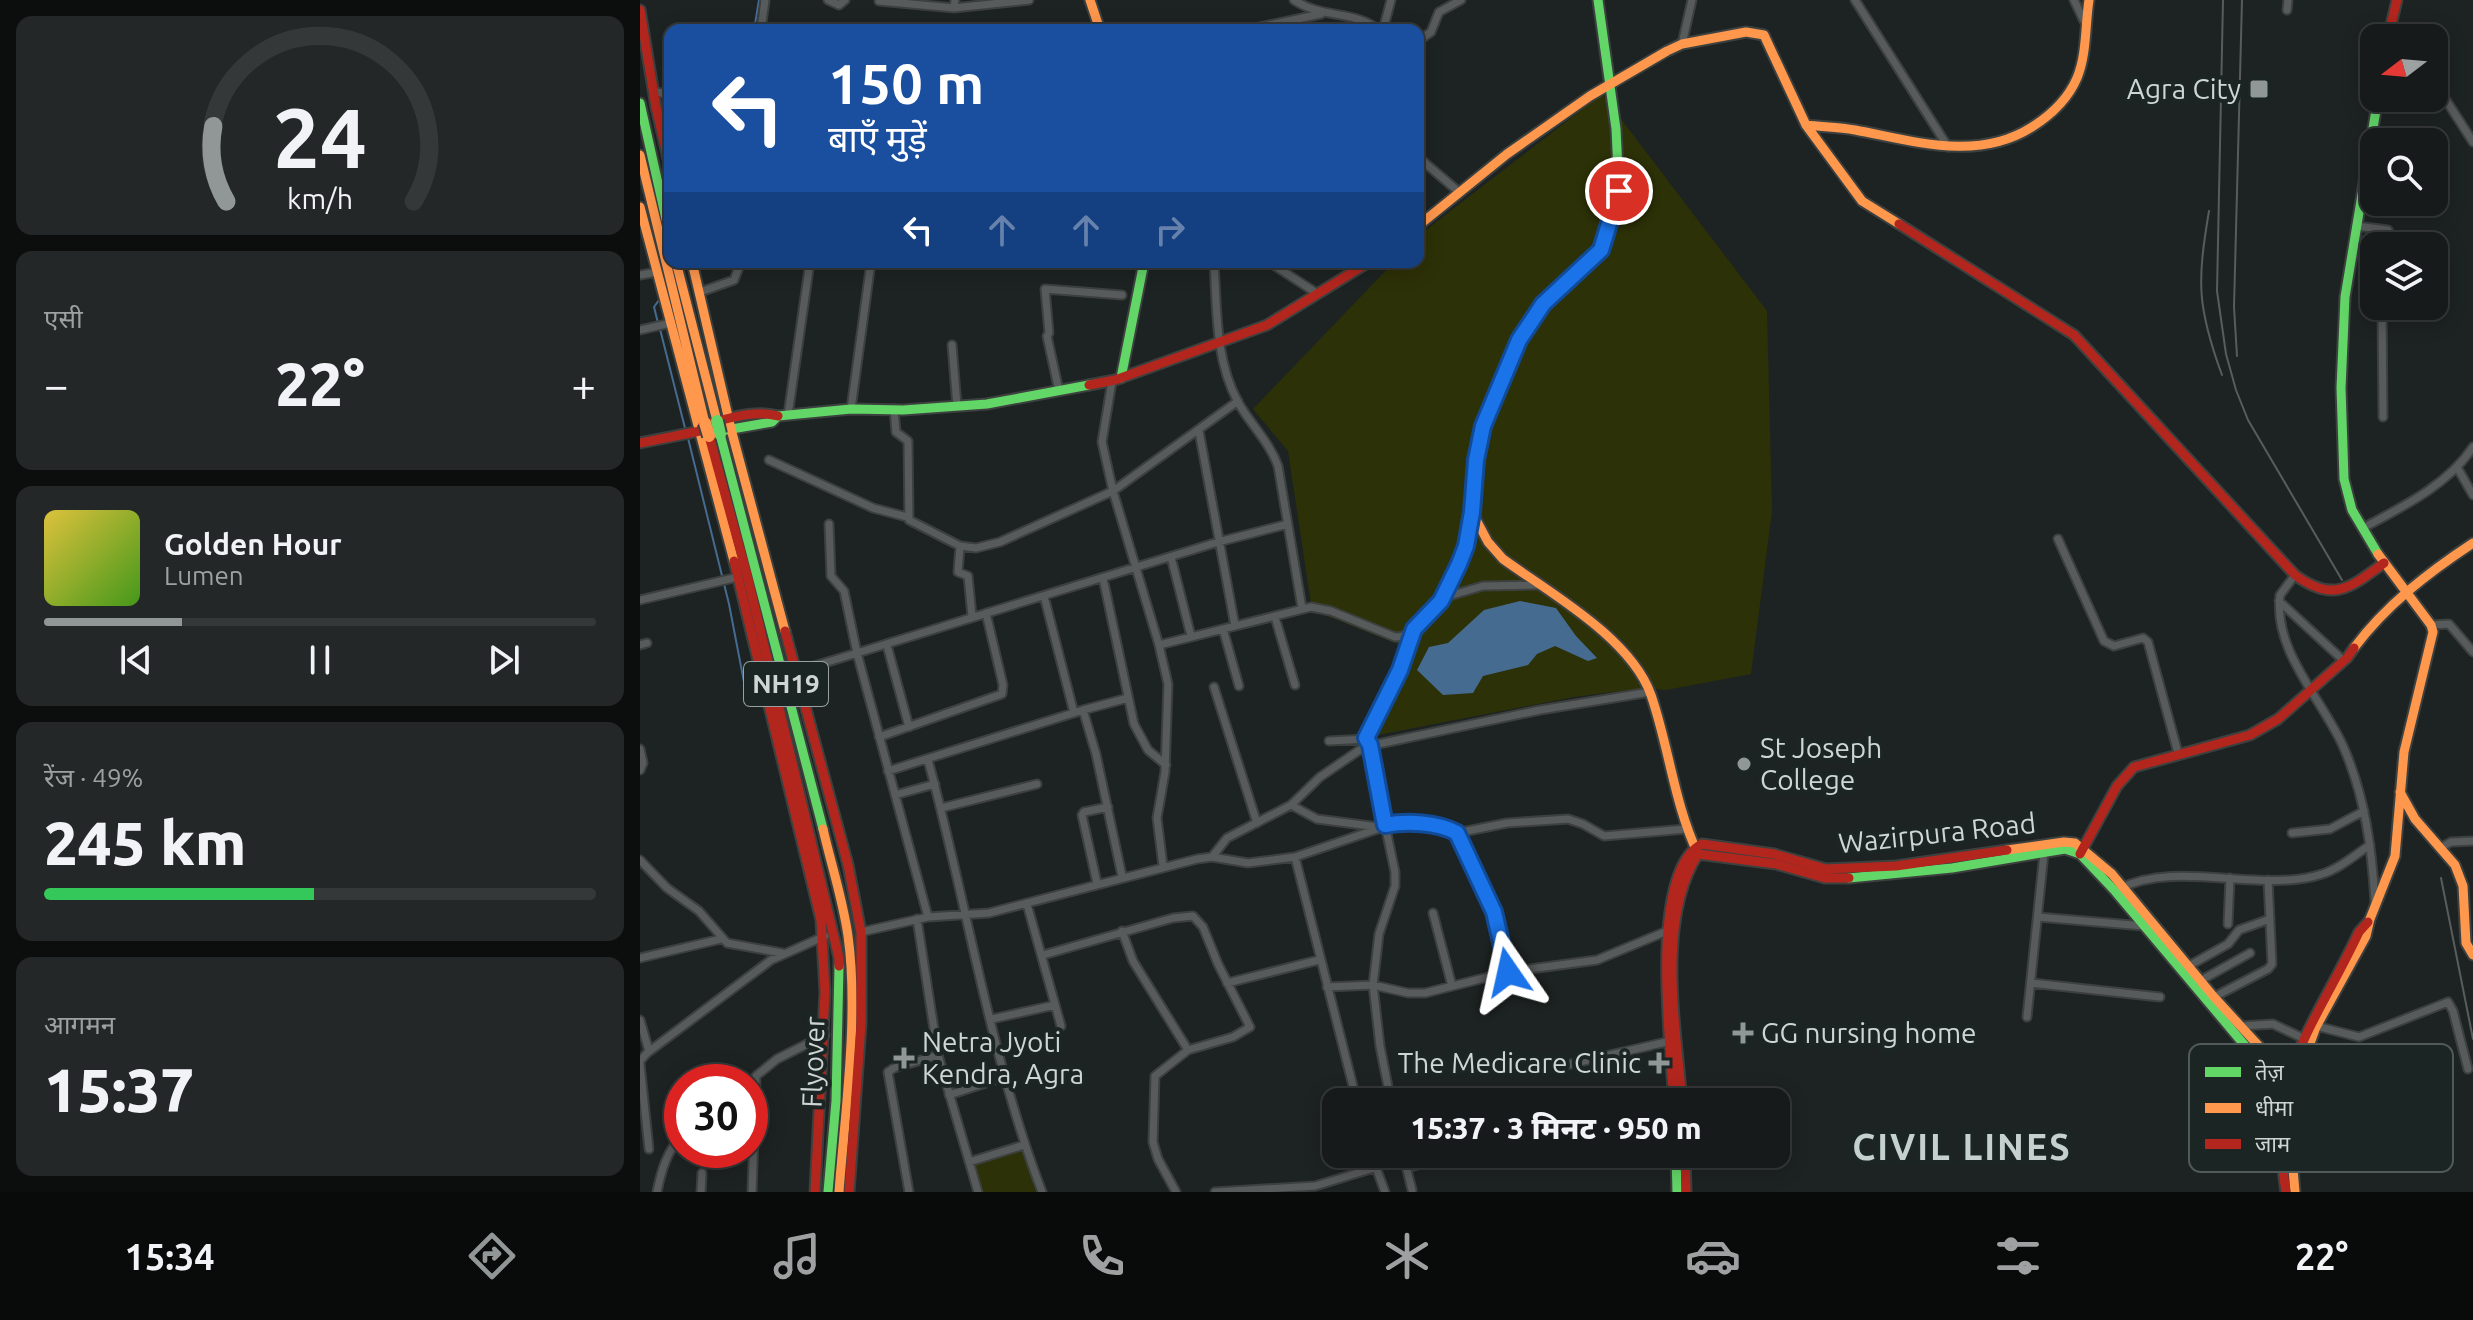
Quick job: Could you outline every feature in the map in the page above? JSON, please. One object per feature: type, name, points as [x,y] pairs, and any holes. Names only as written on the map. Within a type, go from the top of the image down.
[{"type":"main road","points":[[1090,0],[1098,24]]},
{"type":"main road","points":[[1598,0],[1610,82],[1619,191],[1601,250],[1543,304],[1519,340],[1483,426],[1476,460],[1472,512],[1488,542],[1503,559],[1614,639],[1650,692],[1686,829],[1696,850],[1670,930],[1674,1088]]},
{"type":"main road","points":[[1806,125],[1851,130],[1949,149],[2011,140],[2049,116],[2079,73],[2089,0]]},
{"type":"main road","points":[[2393,24],[2397,0]]},
{"type":"main road","points":[[640,10],[664,140]]},
{"type":"main road","points":[[1424,221],[1507,154],[1610,82],[1682,44],[1746,32],[1764,35],[1806,125],[1853,191],[1872,210],[2074,335],[2295,575],[2317,591],[2337,591],[2384,563]]},
{"type":"main road","points":[[640,103],[664,210]]},
{"type":"main road","points":[[2306,1040],[2366,936],[2395,856],[2411,715],[2432,641],[2431,625],[2384,563],[2352,510],[2344,479],[2341,388],[2345,297],[2376,112]]},
{"type":"main road","name":"NH19","points":[[640,155],[664,254]]},
{"type":"main road","points":[[640,207],[657,272],[663,325],[693,432],[727,580],[801,832],[842,934],[862,964],[861,1024],[849,1192]]},
{"type":"main road","name":"NH19","points":[[667,268],[705,423],[842,934]]},
{"type":"main road","name":"NH19","points":[[678,268],[808,769],[842,934],[851,994],[839,1192]]},
{"type":"main road","points":[[694,268],[730,424],[848,865],[842,934],[825,1034],[815,1192]]},
{"type":"main road","points":[[1116,380],[1143,268]]},
{"type":"main road","points":[[640,443],[693,432],[703,425],[730,424],[770,412],[783,416],[851,409],[987,404],[1116,380],[1267,325],[1359,268]]},
{"type":"main road","points":[[2247,1044],[2118,889],[2082,852],[2117,786],[2134,767],[2250,735],[2288,712],[2344,661],[2363,636],[2407,591],[2473,543]]},
{"type":"main road","points":[[2400,792],[2415,819],[2455,865],[2463,886],[2466,943],[2473,955]]},
{"type":"main road","name":"Wazirpura Road","points":[[1696,850],[1712,844],[1774,854],[1826,869],[1896,866],[2064,842],[2075,843],[2082,852]]},
{"type":"main road","name":"Wazirpura Road","points":[[1696,850],[1776,864],[1825,878],[1952,868],[2065,849],[2082,852]]},
{"type":"main road","points":[[2118,889],[2144,926],[2184,969]]},
{"type":"main road","points":[[2305,1044],[2359,932],[2372,914]]},
{"type":"main road","name":"Flyover","points":[[828,1192],[836,1101],[842,934]]},
{"type":"main road","points":[[2196,983],[2214,997],[2258,1044]]},
{"type":"main road","points":[[1674,1040],[1680,1088]]},
{"type":"main road","points":[[1676,1168],[1677,1192]]},
{"type":"main road","points":[[1685,1168],[1686,1192]]},
{"type":"main road","points":[[2283,1172],[2286,1192]]},
{"type":"main road","points":[[2293,1172],[2295,1192]]},
{"type":"street","points":[[762,24],[765,0]]},
{"type":"street","points":[[828,0],[840,5],[845,0]]},
{"type":"street","points":[[879,1],[954,4],[1029,0]]},
{"type":"street","points":[[1294,0],[1321,14]]},
{"type":"street","points":[[1383,24],[1391,0]]},
{"type":"street","points":[[1424,37],[1431,32],[1439,12],[1461,0]]},
{"type":"street","points":[[1682,44],[1692,0]]},
{"type":"street","points":[[1855,0],[1949,149]]},
{"type":"street","points":[[2074,0],[2084,21]]},
{"type":"street","points":[[2287,10],[2288,0]]},
{"type":"street","points":[[1274,24],[1321,14],[1353,18],[1367,24]]},
{"type":"street","points":[[653,91],[664,94]]},
{"type":"street","points":[[2448,103],[2473,142]]},
{"type":"street","points":[[1424,162],[1459,192]]},
{"type":"street","points":[[2356,226],[2389,232]]},
{"type":"street","points":[[700,292],[734,280],[739,268]]},
{"type":"street","points":[[783,416],[809,268]]},
{"type":"street","points":[[851,409],[870,268]]},
{"type":"street","points":[[1214,268],[1219,344],[1238,401],[1276,459],[1302,608]]},
{"type":"street","points":[[1278,268],[1318,294]]},
{"type":"street","points":[[640,275],[657,272]]},
{"type":"street","points":[[1059,391],[1047,336],[1045,289],[1122,295]]},
{"type":"street","points":[[2382,320],[2383,417]]},
{"type":"street","points":[[640,330],[663,325]]},
{"type":"street","points":[[952,345],[957,406]]},
{"type":"street","points":[[1116,380],[1102,442],[1113,491],[1159,645],[1168,689],[1166,765],[1157,818],[1163,866]]},
{"type":"street","points":[[769,460],[873,508],[907,517],[911,522],[960,546],[976,548],[1000,542],[1113,491],[1238,401]]},
{"type":"street","points":[[894,409],[896,432],[908,441],[910,456],[907,517]]},
{"type":"street","points":[[1199,431],[1235,626]]},
{"type":"street","points":[[2363,528],[2408,503],[2457,467],[2473,447]]},
{"type":"street","points":[[2457,467],[2473,495]]},
{"type":"street","points":[[1159,645],[1302,608],[1331,611],[1395,637],[1405,636],[1442,598],[1466,546],[1472,512]]},
{"type":"street","points":[[829,524],[831,577],[844,591],[857,653],[928,917]]},
{"type":"street","points":[[798,671],[1218,542],[1288,524]]},
{"type":"street","points":[[2058,539],[2104,641],[2114,646],[2137,638],[2148,642],[2178,753]]},
{"type":"street","points":[[960,546],[958,572],[968,576],[972,616]]},
{"type":"street","points":[[1171,557],[1191,636]]},
{"type":"street","points":[[2295,575],[2282,589],[2279,601],[2287,642],[2343,746],[2364,811],[2370,845],[2372,914]]},
{"type":"street","points":[[1103,578],[1134,724],[1148,750],[1166,765]]},
{"type":"street","points":[[641,597],[727,580]]},
{"type":"street","points":[[1442,598],[1483,586],[1541,585]]},
{"type":"street","points":[[1044,596],[1074,713]]},
{"type":"street","points":[[2279,601],[2344,661]]},
{"type":"street","points":[[879,737],[1002,694],[1003,685],[986,613]]},
{"type":"street","points":[[1275,617],[1295,685]]},
{"type":"street","points":[[2431,625],[2449,624],[2473,652]]},
{"type":"street","points":[[1223,629],[1239,686]]},
{"type":"street","points":[[1212,857],[1227,838],[1291,805],[1331,768],[1368,741],[1400,670],[1414,629]]},
{"type":"street","points":[[888,649],[909,727]]},
{"type":"street","points":[[1214,687],[1257,823]]},
{"type":"street","points":[[1329,741],[1368,741],[1650,692]]},
{"type":"street","points":[[888,771],[1128,698]]},
{"type":"street","points":[[1083,710],[1122,876]]},
{"type":"street","points":[[1368,741],[1382,826],[1395,878],[1381,925],[1373,985],[1388,1088]]},
{"type":"street","points":[[640,749],[643,763],[640,770]]},
{"type":"street","points":[[928,760],[1004,1077],[1042,1192]]},
{"type":"street","points":[[895,795],[935,784]]},
{"type":"street","points":[[941,808],[1037,784]]},
{"type":"street","points":[[1291,805],[1317,819],[1382,826],[1415,824],[1447,828],[1457,833],[1507,823],[1568,819],[1604,836],[1686,829]]},
{"type":"street","points":[[1097,883],[1082,815],[1108,807]]},
{"type":"street","points":[[2292,833],[2330,829],[2364,811]]},
{"type":"street","points":[[642,1057],[784,953],[842,934],[928,917],[967,916],[1027,904],[1122,876],[1212,857],[1248,863],[1295,857],[1382,826]]},
{"type":"street","points":[[1457,833],[1494,912],[1508,972]]},
{"type":"street","points":[[2440,848],[2451,842],[2473,841]]},
{"type":"street","points":[[2118,889],[2137,881],[2176,877],[2268,880],[2320,875],[2370,845]]},
{"type":"street","points":[[2027,1017],[2044,853]]},
{"type":"street","points":[[1295,857],[1353,1088]]},
{"type":"street","points":[[640,860],[667,888],[699,911],[721,939],[738,946],[784,953]]},
{"type":"street","points":[[640,875],[652,873]]},
{"type":"street","points":[[2228,924],[2230,878]]},
{"type":"street","points":[[2214,997],[2270,968],[2273,958],[2268,880]]},
{"type":"street","points":[[1027,904],[1061,1026]]},
{"type":"street","points":[[1433,913],[1452,986]]},
{"type":"street","points":[[1043,955],[1173,918],[1193,916],[1203,927],[1227,983],[1249,1022],[1249,1029],[1188,1050],[1154,1078],[1153,1142],[1158,1159],[1176,1192]]},
{"type":"street","points":[[2038,917],[2144,926]]},
{"type":"street","points":[[917,919],[938,1055],[978,1192]]},
{"type":"street","points":[[2184,969],[2228,944],[2239,930],[2270,919]]},
{"type":"street","points":[[1327,987],[1373,985],[1419,994],[1508,972],[1597,960],[1670,930]]},
{"type":"street","points":[[1122,931],[1133,961],[1188,1050]]},
{"type":"street","points":[[640,958],[721,939]]},
{"type":"street","points":[[2196,983],[2250,953]]},
{"type":"street","points":[[1227,983],[1319,960]]},
{"type":"street","points":[[851,994],[862,964]]},
{"type":"street","points":[[2031,983],[2160,997]]},
{"type":"street","points":[[2316,1026],[2359,1037],[2448,1002],[2468,1069]]},
{"type":"street","points":[[992,1019],[1055,1005]]},
{"type":"street","points":[[640,1020],[649,1149]]},
{"type":"street","points":[[2241,1026],[2273,1024],[2306,1040]]},
{"type":"street","points":[[768,1066],[825,1034]]},
{"type":"street","points":[[1562,1066],[1674,1040]]},
{"type":"street","points":[[909,1192],[888,1072],[938,1055]]},
{"type":"street","points":[[949,1095],[1004,1077]]},
{"type":"street","points":[[969,1162],[1024,1145]]},
{"type":"street","points":[[657,1192],[664,1167]]},
{"type":"street","points":[[752,1192],[753,1168]]},
{"type":"street","points":[[1215,1192],[1312,1189],[1374,1168],[1385,1192]]},
{"type":"street","points":[[1407,1168],[1409,1191]]},
{"type":"street","points":[[701,1192],[702,1173]]},
{"type":"street","points":[[1328,1183],[1330,1192]]},
{"type":"green space","points":[[1602,94],[1767,311],[1772,511],[1751,674],[1666,690],[1643,688],[1574,697],[1378,735],[1368,725],[1408,648],[1312,610],[1288,451],[1253,409],[1388,268],[1424,268],[1424,231]]},
{"type":"green space","points":[[1022,1150],[1036,1192],[975,1192],[967,1166]]},
{"type":"water","points":[[1520,601],[1556,608],[1597,658],[1588,661],[1555,646],[1537,654],[1528,665],[1483,676],[1473,693],[1443,695],[1417,670],[1429,647],[1448,643],[1484,610]]},
{"type":"waterway","points":[[755,24],[759,0]]},
{"type":"waterway","points":[[658,323],[654,307],[659,300]]},
{"type":"waterway","points":[[660,329],[686,432]]},
{"type":"waterway","points":[[688,438],[729,604],[744,682]]},
{"type":"railway","points":[[2223,0],[2217,291],[2226,354],[2248,420],[2342,580]]},
{"type":"railway","points":[[2237,356],[2234,307],[2242,0]]},
{"type":"railway","points":[[2209,211],[2202,257],[2202,294],[2208,331],[2222,375]]},
{"type":"railway","points":[[2441,878],[2473,1039]]},
{"type":"traffic: fast","points":[[1515,350],[1543,304],[1601,250],[1619,191],[1616,129],[1598,0]]},
{"type":"traffic: fast","points":[[640,103],[664,210]]},
{"type":"traffic: fast","points":[[2376,112],[2345,297],[2341,388],[2344,479],[2352,510],[2378,554]]},
{"type":"traffic: fast","points":[[1121,378],[1143,268]]},
{"type":"traffic: fast","points":[[726,430],[772,422],[778,416],[851,409],[903,410],[987,404],[1089,385]]},
{"type":"traffic: fast","points":[[717,421],[720,434]]},
{"type":"traffic: fast","points":[[720,434],[823,829]]},
{"type":"traffic: fast","points":[[1849,878],[1952,868],[2065,849],[2080,854],[2244,1044]]},
{"type":"traffic: fast","points":[[828,1192],[836,1101],[839,966]]},
{"type":"traffic: fast","points":[[1676,1168],[1677,1192]]},
{"type":"traffic: slow","points":[[1090,0],[1098,24]]},
{"type":"traffic: slow","points":[[1806,125],[1849,129],[1945,146],[1989,144],[2011,138],[2046,117],[2064,100],[2073,86],[2083,59],[2089,0]]},
{"type":"traffic: slow","points":[[1424,221],[1507,154],[1590,96],[1682,44],[1746,32],[1764,35],[1806,125],[1862,201],[1899,224]]},
{"type":"traffic: slow","points":[[640,155],[664,254]]},
{"type":"traffic: slow","points":[[640,207],[734,561]]},
{"type":"traffic: slow","points":[[667,268],[705,423]]},
{"type":"traffic: slow","points":[[678,268],[717,421]]},
{"type":"traffic: slow","points":[[693,268],[731,429],[785,631]]},
{"type":"traffic: slow","points":[[1515,350],[1483,426],[1476,460],[1472,512],[1488,542],[1503,559],[1587,618],[1626,654],[1641,674],[1651,695],[1677,795],[1698,854]]},
{"type":"traffic: slow","points":[[705,423],[709,436]]},
{"type":"traffic: slow","points":[[2354,648],[2409,590],[2473,543]]},
{"type":"traffic: slow","points":[[2310,1044],[2366,936],[2395,856],[2404,752],[2433,632],[2378,554]]},
{"type":"traffic: slow","points":[[2400,792],[2415,819],[2455,865],[2463,886],[2466,943],[2473,955]]},
{"type":"traffic: slow","points":[[823,829],[843,909],[851,967],[850,1064],[839,1192]]},
{"type":"traffic: slow","points":[[2007,850],[2075,843],[2112,874],[2257,1044]]},
{"type":"traffic: slow","points":[[2293,1172],[2295,1192]]},
{"type":"traffic: jam","points":[[2391,24],[2397,0]]},
{"type":"traffic: jam","points":[[640,10],[664,141]]},
{"type":"traffic: jam","points":[[1899,224],[2074,335],[2295,575],[2320,588],[2341,589],[2384,563]]},
{"type":"traffic: jam","points":[[1089,385],[1115,380],[1267,325],[1359,268]]},
{"type":"traffic: jam","points":[[640,443],[700,431],[703,425],[740,416],[778,416]]},
{"type":"traffic: jam","points":[[709,436],[747,575],[839,966]]},
{"type":"traffic: jam","points":[[734,561],[821,920],[825,992],[815,1192]]},
{"type":"traffic: jam","points":[[785,631],[848,865],[861,932],[861,1024],[849,1192]]},
{"type":"traffic: jam","points":[[2080,854],[2117,786],[2134,767],[2250,735],[2278,719],[2347,658],[2354,648]]},
{"type":"traffic: jam","points":[[1673,1088],[1667,1004],[1669,923],[1674,888],[1685,861],[1702,844],[1774,854],[1826,869],[1896,866],[2007,850]]},
{"type":"traffic: jam","points":[[1681,1088],[1673,1008],[1673,942],[1685,880],[1698,854],[1776,864],[1825,878],[1849,878]]},
{"type":"traffic: jam","points":[[2302,1044],[2359,932],[2368,922]]},
{"type":"traffic: jam","points":[[1685,1168],[1686,1192]]},
{"type":"traffic: jam","points":[[2284,1172],[2286,1192]]},
{"type":"place","name":"Agra City","points":[[2259,89]]},
{"type":"place","name":"St Joseph College","points":[[1744,764]]},
{"type":"place","name":"GG nursing home","points":[[1743,1033]]},
{"type":"place","name":"Netra Jyoti Kendra, Agra","points":[[904,1058]]},
{"type":"place","name":"The Medicare Clinic","points":[[1659,1063]]},
{"type":"district","name":"CIVIL LINES","points":[[1962,1147]]},
{"type":"route","points":[[1508,972],[1494,912],[1457,833],[1447,828],[1415,824],[1385,825],[1370,745],[1366,738],[1400,670],[1414,629],[1441,601],[1466,546],[1483,426],[1519,340],[1543,304],[1601,250],[1619,191]]}]
